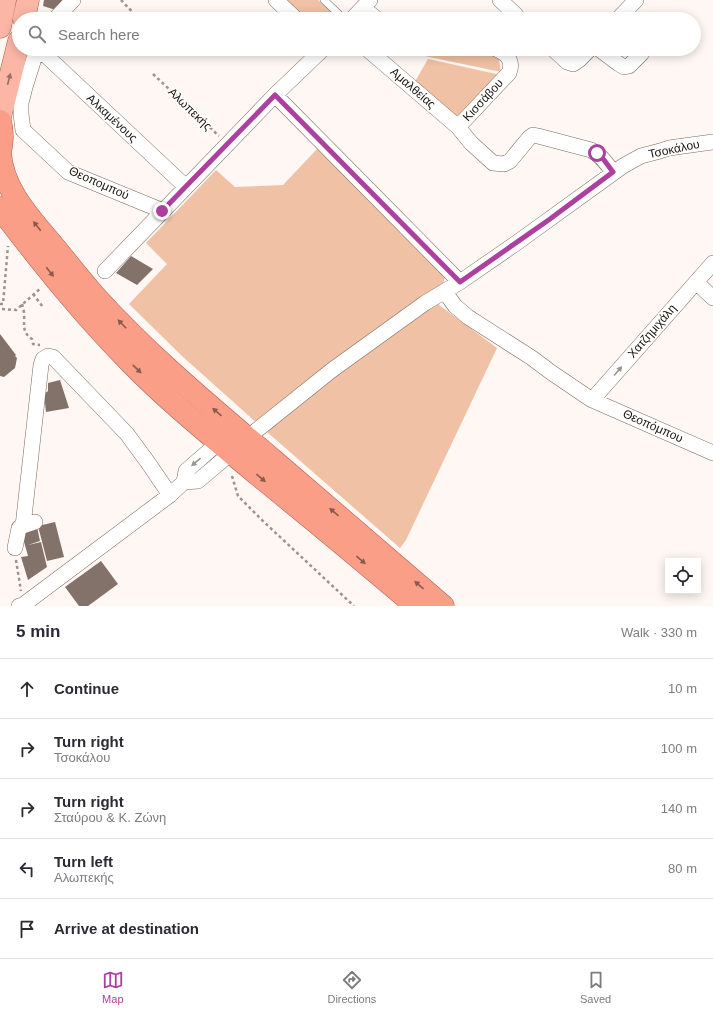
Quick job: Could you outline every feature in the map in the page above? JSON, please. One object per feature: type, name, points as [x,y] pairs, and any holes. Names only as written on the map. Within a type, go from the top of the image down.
[{"type":"highway","points":[[0,121],[3,135],[0,152],[1,160],[7,183],[14,197],[89,289],[146,348],[190,389],[443,606]]},
{"type":"highway","points":[[0,208],[64,290],[130,363],[175,405],[225,448],[416,606]]},
{"type":"main road","points":[[0,27],[5,0]]},
{"type":"main road","points":[[25,12],[28,0]]},
{"type":"main road","points":[[0,117],[15,56]]},
{"type":"street","points":[[61,12],[73,0]]},
{"type":"street","points":[[276,0],[289,12]]},
{"type":"street","points":[[500,0],[512,12]]},
{"type":"street","points":[[625,12],[636,0]]},
{"type":"street","points":[[359,12],[367,4]]},
{"type":"street","name":"Θεοπομπού","points":[[36,56],[21,103],[24,130],[68,172],[162,211]]},
{"type":"street","name":"Αλκαμένους","points":[[46,56],[186,187]]},
{"type":"street","points":[[106,271],[275,95],[316,56]]},
{"type":"street","name":"Αμαλθείας","points":[[375,56],[458,127],[471,143],[493,163],[504,164],[510,161],[533,135],[591,150],[597,153],[613,172]]},
{"type":"street","name":"Κισσάβου","points":[[458,127],[509,73],[511,63],[506,56]]},
{"type":"street","points":[[561,56],[567,62],[573,64],[583,56]]},
{"type":"street","points":[[608,56],[624,67],[629,66],[639,56]]},
{"type":"street","points":[[275,95],[460,282]]},
{"type":"street","name":"Τσοκάλου","points":[[21,606],[170,495],[184,482],[186,471],[225,448],[241,433],[426,303],[460,282],[613,172],[632,161],[669,148],[713,142]]},
{"type":"street","name":"Χατζημιχάλη","points":[[592,400],[713,263]]},
{"type":"street","points":[[696,282],[713,298]]},
{"type":"street","name":"Θεοπόμπου","points":[[444,292],[455,306],[468,317],[532,358],[592,400],[713,453]]},
{"type":"street","points":[[15,548],[19,528],[29,524],[41,364],[43,359],[48,356],[53,357],[127,434],[170,495]]},
{"type":"lane","points":[[324,0],[337,12]]},
{"type":"path","points":[[121,0],[132,12]]},
{"type":"path","name":"Αλωπεκής","points":[[153,74],[228,144]]},
{"type":"path","points":[[0,304],[3,304],[8,245]]},
{"type":"path","points":[[2,309],[16,310],[42,287]]},
{"type":"path","points":[[34,294],[43,308]]},
{"type":"path","points":[[22,304],[24,329],[28,337],[32,339]]},
{"type":"path","points":[[231,476],[238,496],[354,606]]},
{"type":"path","points":[[15,548],[21,606]]},
{"type":"shaded area","points":[[284,0],[318,0],[331,12],[297,12]]},
{"type":"shaded area","points":[[424,56],[498,56],[501,72]]},
{"type":"shaded area","points":[[428,59],[501,75],[455,122],[413,85]]},
{"type":"shaded area","points":[[318,148],[445,276],[439,305],[497,348],[406,540],[400,548],[182,356],[129,304],[167,264],[146,243],[216,170],[235,187],[283,185]]},
{"type":"building","points":[[44,0],[65,0],[56,10],[43,6]]},
{"type":"building","points":[[131,256],[153,269],[137,285],[116,273]]},
{"type":"building","points":[[0,334],[17,358],[15,368],[4,377],[0,376]]},
{"type":"building","points":[[60,380],[69,408],[46,412],[44,394],[48,391],[48,383]]},
{"type":"building","points":[[55,522],[64,557],[47,561],[38,526]]},
{"type":"building","points":[[37,527],[40,541],[28,545],[41,542],[47,567],[28,580],[21,557],[28,556],[21,531]]},
{"type":"building","points":[[101,561],[118,584],[88,606],[79,606],[65,587]]},
{"type":"route","points":[[162,211],[275,95],[460,282],[550,219],[613,172],[597,153]]}]
